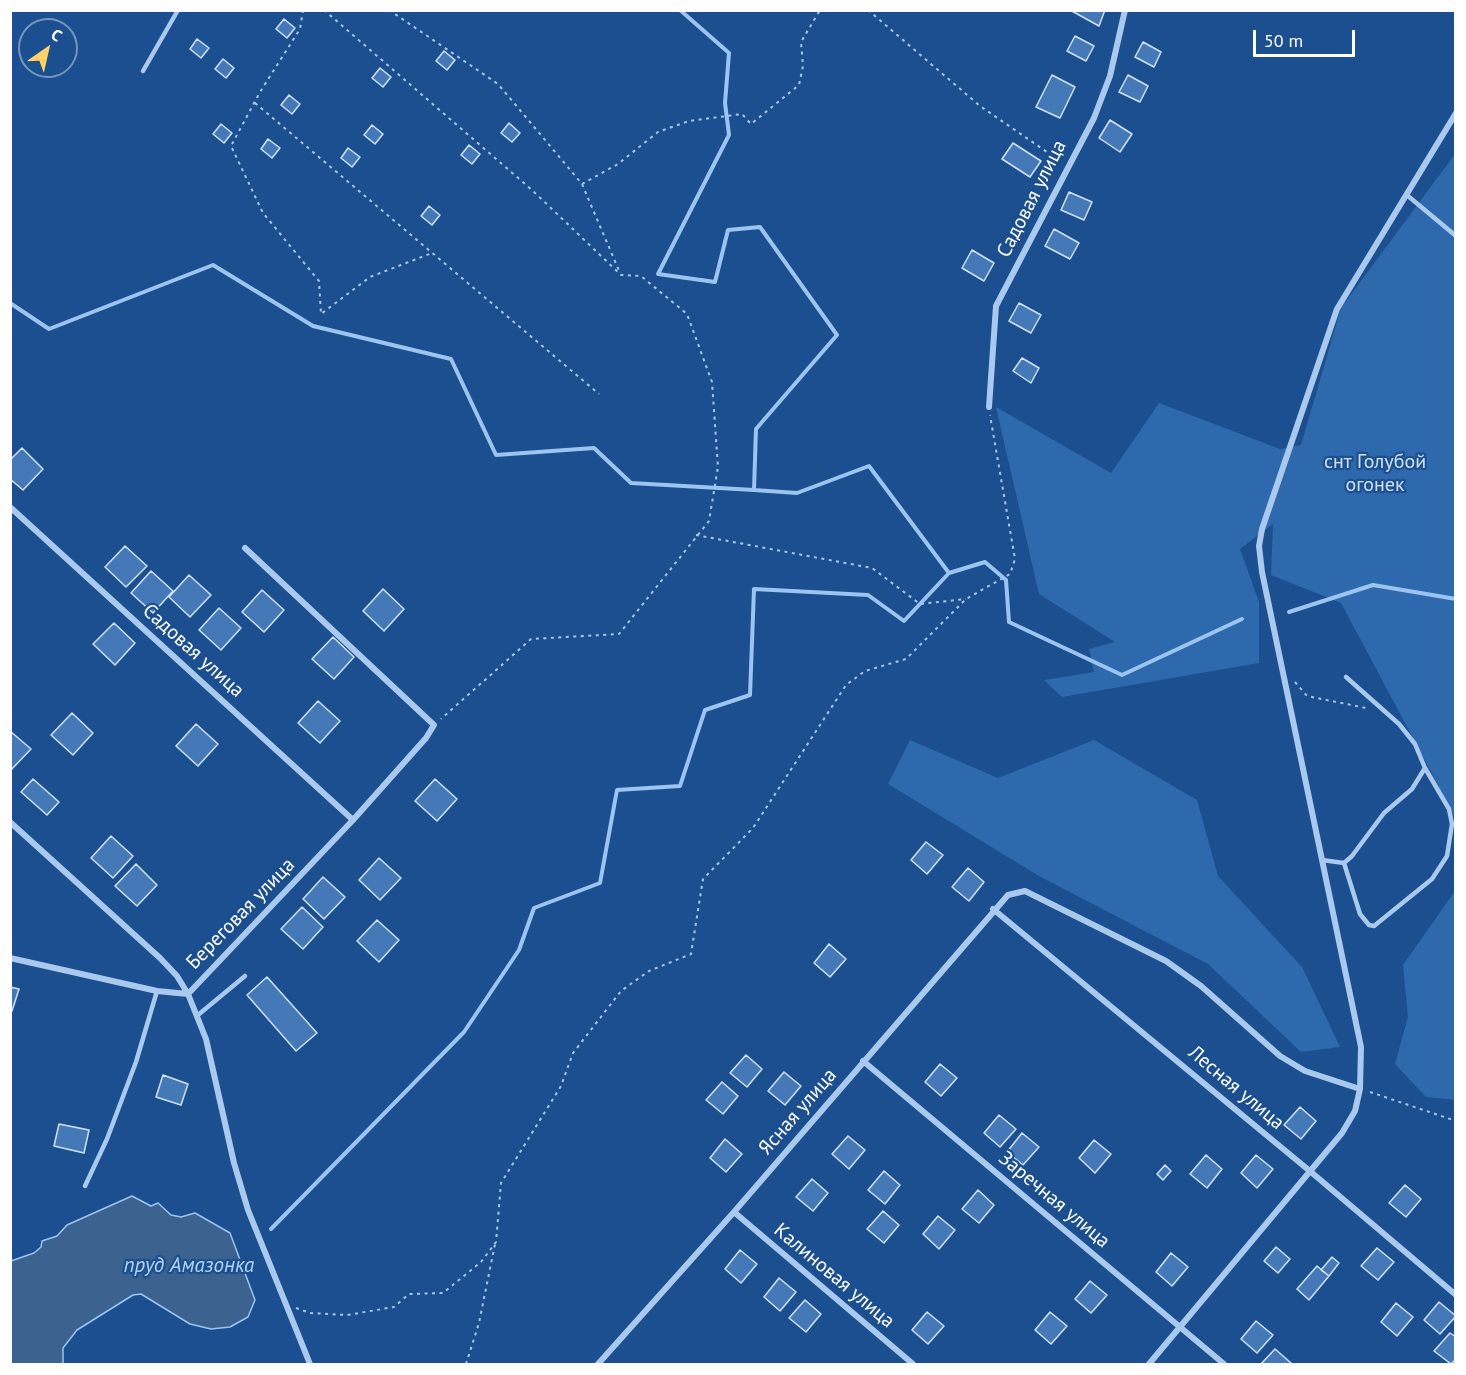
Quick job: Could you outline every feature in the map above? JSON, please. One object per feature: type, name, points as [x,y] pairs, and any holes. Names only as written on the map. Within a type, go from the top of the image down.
[{"type":"street","name":"Садовая улица","points":[[989,407],[996,306],[1094,118],[1110,75],[1125,10]]},
{"type":"street","points":[[1149,1365],[1342,1133],[1354,1111],[1360,1089],[1361,1047],[1281,667],[1259,546],[1262,529],[1337,309],[1408,196],[1455,113]]},
{"type":"street","name":"Садовая улица","points":[[10,507],[353,820]]},
{"type":"street","points":[[245,548],[434,725]]},
{"type":"street","name":"Береговая улица","points":[[10,822],[160,958],[177,976],[188,994],[353,820],[426,738],[434,725]]},
{"type":"street","name":"Ясная улица","points":[[601,1364],[993,909],[1008,895],[1025,891],[1166,961],[1201,986],[1280,1056],[1305,1071],[1360,1089]]},
{"type":"street","name":"Лесная улица","points":[[993,909],[1311,1172],[1455,1295]]},
{"type":"street","points":[[10,958],[157,991],[188,994],[206,1039],[234,1163],[248,1209],[310,1365]]},
{"type":"street","name":"Заречная улица","points":[[863,1061],[1224,1365]]},
{"type":"street","name":"Калиновая улица","points":[[734,1212],[914,1365]]},
{"type":"lane","points":[[143,71],[178,10]]},
{"type":"lane","points":[[1408,196],[1455,236]]},
{"type":"lane","points":[[1344,863],[1360,914],[1369,925],[1374,926],[1432,879],[1447,856],[1452,824],[1449,809],[1425,768],[1415,744],[1346,677]]},
{"type":"lane","points":[[1322,860],[1344,863],[1352,856],[1384,813],[1412,789],[1425,768]]},
{"type":"lane","points":[[198,1016],[245,976]]},
{"type":"lane","points":[[85,1186],[107,1139],[136,1062],[157,991]]},
{"type":"path","points":[[303,10],[300,29],[231,146],[263,213],[319,281],[321,314],[370,277],[432,253]]},
{"type":"path","points":[[324,10],[532,190],[621,275],[640,276],[687,314],[712,382],[718,467],[709,521],[619,634],[531,639],[434,725]]},
{"type":"path","points":[[389,10],[498,84],[582,184],[621,275]]},
{"type":"path","points":[[582,184],[618,164],[658,132],[689,121],[742,114],[751,124],[798,85],[803,66],[801,42],[820,10]]},
{"type":"path","points":[[868,10],[980,106],[1067,166]]},
{"type":"path","points":[[255,103],[599,394]]},
{"type":"path","points":[[466,1365],[479,1323],[496,1242],[501,1183],[561,1086],[573,1053],[621,992],[649,971],[692,954],[704,879],[753,828],[846,685],[864,671],[906,659],[966,599],[1010,574],[1015,559],[989,407]]},
{"type":"path","points":[[696,535],[872,568],[920,604],[966,599]]},
{"type":"path","points":[[1281,667],[1307,696],[1364,707],[1388,716]]},
{"type":"path","points":[[1360,1089],[1455,1121]]},
{"type":"path","points":[[285,1306],[301,1308],[310,1313],[347,1316],[394,1307],[409,1294],[443,1293],[481,1262],[496,1242]]},
{"type":"green space","name":"снт Голубой огонек","points":[[1455,154],[1455,817],[1341,603],[1271,575],[1273,524],[1240,549],[1259,602],[1259,663],[1062,697],[1044,680],[1094,672],[1089,649],[1115,642],[1039,594],[996,407],[1111,473],[1159,403],[1280,449],[1301,445],[1341,308]]},
{"type":"green space","points":[[910,740],[998,778],[1094,740],[1197,800],[1218,876],[1302,967],[1340,1047],[1301,1052],[1208,964],[1039,876],[888,784]]},
{"type":"green space","points":[[1455,891],[1455,1100],[1426,1097],[1395,1064],[1408,1017],[1403,965]]},
{"type":"water","name":"пруд Амазонка","points":[[132,1196],[151,1206],[158,1203],[171,1215],[181,1217],[195,1213],[230,1233],[255,1300],[248,1317],[230,1327],[211,1329],[190,1324],[141,1294],[133,1295],[77,1330],[63,1348],[63,1364],[11,1364],[11,1261],[34,1253],[41,1247],[42,1241],[57,1236],[67,1225]]},
{"type":"building","points":[[1070,10],[1105,10],[1099,26]]},
{"type":"building","points":[[284,19],[295,28],[287,38],[276,29]]},
{"type":"building","points":[[1075,36],[1094,46],[1086,61],[1067,51]]},
{"type":"building","points":[[197,39],[209,48],[201,58],[190,49]]},
{"type":"building","points":[[1143,42],[1161,52],[1154,67],[1135,57]]},
{"type":"building","points":[[444,51],[455,60],[447,70],[436,61]]},
{"type":"building","points":[[223,59],[234,68],[226,78],[215,69]]},
{"type":"building","points":[[380,68],[391,77],[383,87],[372,78]]},
{"type":"building","points":[[1052,75],[1075,87],[1060,118],[1036,107]]},
{"type":"building","points":[[1128,75],[1148,86],[1140,102],[1119,92]]},
{"type":"building","points":[[289,95],[300,104],[292,114],[281,105]]},
{"type":"building","points":[[1110,120],[1132,134],[1120,152],[1099,138]]},
{"type":"building","points":[[509,123],[520,133],[512,142],[501,133]]},
{"type":"building","points":[[221,124],[232,133],[224,143],[213,134]]},
{"type":"building","points":[[372,125],[383,134],[375,144],[364,135]]},
{"type":"building","points":[[268,139],[280,148],[272,158],[261,149]]},
{"type":"building","points":[[1013,143],[1041,161],[1030,177],[1002,159]]},
{"type":"building","points":[[469,145],[480,154],[472,164],[461,155]]},
{"type":"building","points":[[348,148],[360,157],[352,167],[341,158]]},
{"type":"building","points":[[1069,192],[1092,202],[1084,220],[1061,210]]},
{"type":"building","points":[[429,206],[440,215],[432,225],[421,216]]},
{"type":"building","points":[[1054,229],[1079,243],[1070,259],[1045,246]]},
{"type":"building","points":[[972,250],[994,263],[984,281],[962,268]]},
{"type":"building","points":[[1019,303],[1041,315],[1031,333],[1009,321]]},
{"type":"building","points":[[1022,358],[1039,368],[1031,383],[1013,371]]},
{"type":"building","points":[[22,448],[43,469],[23,490],[10,479],[10,460]]},
{"type":"building","points":[[125,546],[147,566],[126,587],[105,567]]},
{"type":"building","points":[[151,571],[173,591],[153,613],[131,593]]},
{"type":"building","points":[[189,575],[211,595],[190,617],[169,597]]},
{"type":"building","points":[[383,589],[404,609],[384,631],[363,611]]},
{"type":"building","points":[[262,590],[284,610],[264,632],[242,612]]},
{"type":"building","points":[[219,608],[241,628],[221,650],[199,630]]},
{"type":"building","points":[[114,623],[135,643],[115,665],[93,644]]},
{"type":"building","points":[[333,637],[354,657],[334,679],[312,659]]},
{"type":"building","points":[[318,701],[340,721],[320,743],[298,723]]},
{"type":"building","points":[[72,713],[93,733],[73,755],[51,735]]},
{"type":"building","points":[[196,724],[218,744],[198,766],[176,746]]},
{"type":"building","points":[[10,731],[31,749],[10,771]]},
{"type":"building","points":[[33,779],[59,802],[47,815],[21,792]]},
{"type":"building","points":[[435,779],[457,799],[437,821],[415,801]]},
{"type":"building","points":[[111,836],[133,856],[113,878],[91,858]]},
{"type":"building","points":[[926,842],[943,855],[927,874],[911,860]]},
{"type":"building","points":[[379,858],[401,878],[380,900],[359,880]]},
{"type":"building","points":[[136,864],[157,885],[137,906],[115,886]]},
{"type":"building","points":[[968,868],[984,882],[969,901],[952,887]]},
{"type":"building","points":[[323,877],[345,897],[324,919],[303,899]]},
{"type":"building","points":[[302,907],[323,927],[303,949],[281,929]]},
{"type":"building","points":[[377,920],[399,940],[379,962],[357,941]]},
{"type":"building","points":[[829,944],[846,959],[830,977],[814,963]]},
{"type":"building","points":[[267,977],[317,1033],[296,1051],[247,995]]},
{"type":"building","points":[[10,987],[19,989],[12,1011],[10,1010]]},
{"type":"building","points":[[746,1055],[762,1069],[747,1087],[730,1073]]},
{"type":"building","points":[[940,1064],[957,1078],[941,1096],[925,1082]]},
{"type":"building","points":[[784,1072],[801,1086],[785,1105],[768,1091]]},
{"type":"building","points":[[163,1075],[188,1084],[181,1105],[156,1097]]},
{"type":"building","points":[[722,1082],[738,1096],[723,1114],[706,1100]]},
{"type":"building","points":[[1300,1107],[1316,1121],[1301,1139],[1284,1125]]},
{"type":"building","points":[[999,1115],[1016,1129],[1000,1147],[984,1133]]},
{"type":"building","points":[[59,1124],[89,1130],[84,1153],[54,1146]]},
{"type":"building","points":[[1022,1133],[1039,1147],[1023,1165],[1007,1152]]},
{"type":"building","points":[[848,1136],[865,1150],[849,1169],[832,1154]]},
{"type":"building","points":[[725,1139],[742,1154],[726,1172],[710,1158]]},
{"type":"building","points":[[1094,1140],[1111,1154],[1095,1173],[1079,1158]]},
{"type":"building","points":[[1206,1155],[1222,1169],[1207,1188],[1190,1174]]},
{"type":"building","points":[[1256,1155],[1273,1169],[1257,1188],[1241,1173]]},
{"type":"building","points":[[1165,1165],[1171,1171],[1163,1180],[1157,1174]]},
{"type":"building","points":[[884,1171],[900,1185],[885,1204],[868,1190]]},
{"type":"building","points":[[812,1179],[828,1193],[813,1211],[796,1197]]},
{"type":"building","points":[[1405,1185],[1421,1199],[1406,1217],[1389,1203]]},
{"type":"building","points":[[978,1190],[994,1205],[979,1223],[962,1209]]},
{"type":"building","points":[[883,1211],[899,1225],[884,1243],[867,1229]]},
{"type":"building","points":[[938,1216],[955,1230],[939,1249],[923,1234]]},
{"type":"building","points":[[1276,1247],[1290,1259],[1278,1273],[1264,1261]]},
{"type":"building","points":[[1377,1248],[1394,1262],[1378,1280],[1361,1266]]},
{"type":"building","points":[[740,1250],[757,1264],[741,1283],[725,1269]]},
{"type":"building","points":[[1171,1253],[1188,1267],[1172,1286],[1156,1272]]},
{"type":"building","points":[[1332,1257],[1339,1263],[1329,1276],[1321,1270]]},
{"type":"building","points":[[1317,1266],[1329,1276],[1309,1300],[1297,1289]]},
{"type":"building","points":[[779,1278],[796,1292],[780,1311],[764,1297]]},
{"type":"building","points":[[1090,1281],[1107,1295],[1091,1313],[1075,1299]]},
{"type":"building","points":[[805,1300],[821,1314],[806,1332],[789,1318]]},
{"type":"building","points":[[1439,1302],[1456,1316],[1440,1334],[1424,1320]]},
{"type":"building","points":[[1396,1303],[1413,1317],[1397,1336],[1381,1322]]},
{"type":"building","points":[[927,1312],[944,1326],[928,1344],[912,1330]]},
{"type":"building","points":[[1050,1312],[1067,1326],[1051,1344],[1035,1330]]},
{"type":"building","points":[[1256,1321],[1273,1335],[1257,1353],[1241,1339]]},
{"type":"building","points":[[1450,1333],[1456,1337],[1456,1359],[1451,1364],[1434,1351]]},
{"type":"building","points":[[1275,1349],[1291,1363],[1261,1364]]},
{"type":"waterway","points":[[680,10],[729,53],[725,103],[729,135],[658,274],[715,282],[728,230],[760,227],[837,335],[756,429],[754,490],[797,493],[869,466],[949,573],[985,562],[1006,580],[1009,622],[1122,675],[1242,619]]},
{"type":"waterway","points":[[10,303],[49,329],[213,265],[313,326],[451,359],[496,455],[594,448],[631,483],[754,490]]},
{"type":"waterway","points":[[271,1229],[464,1032],[519,950],[534,908],[600,883],[617,790],[680,786],[705,710],[750,695],[754,589],[868,595],[904,621],[949,573]]},
{"type":"waterway","points":[[1289,612],[1373,585],[1456,599]]}]
